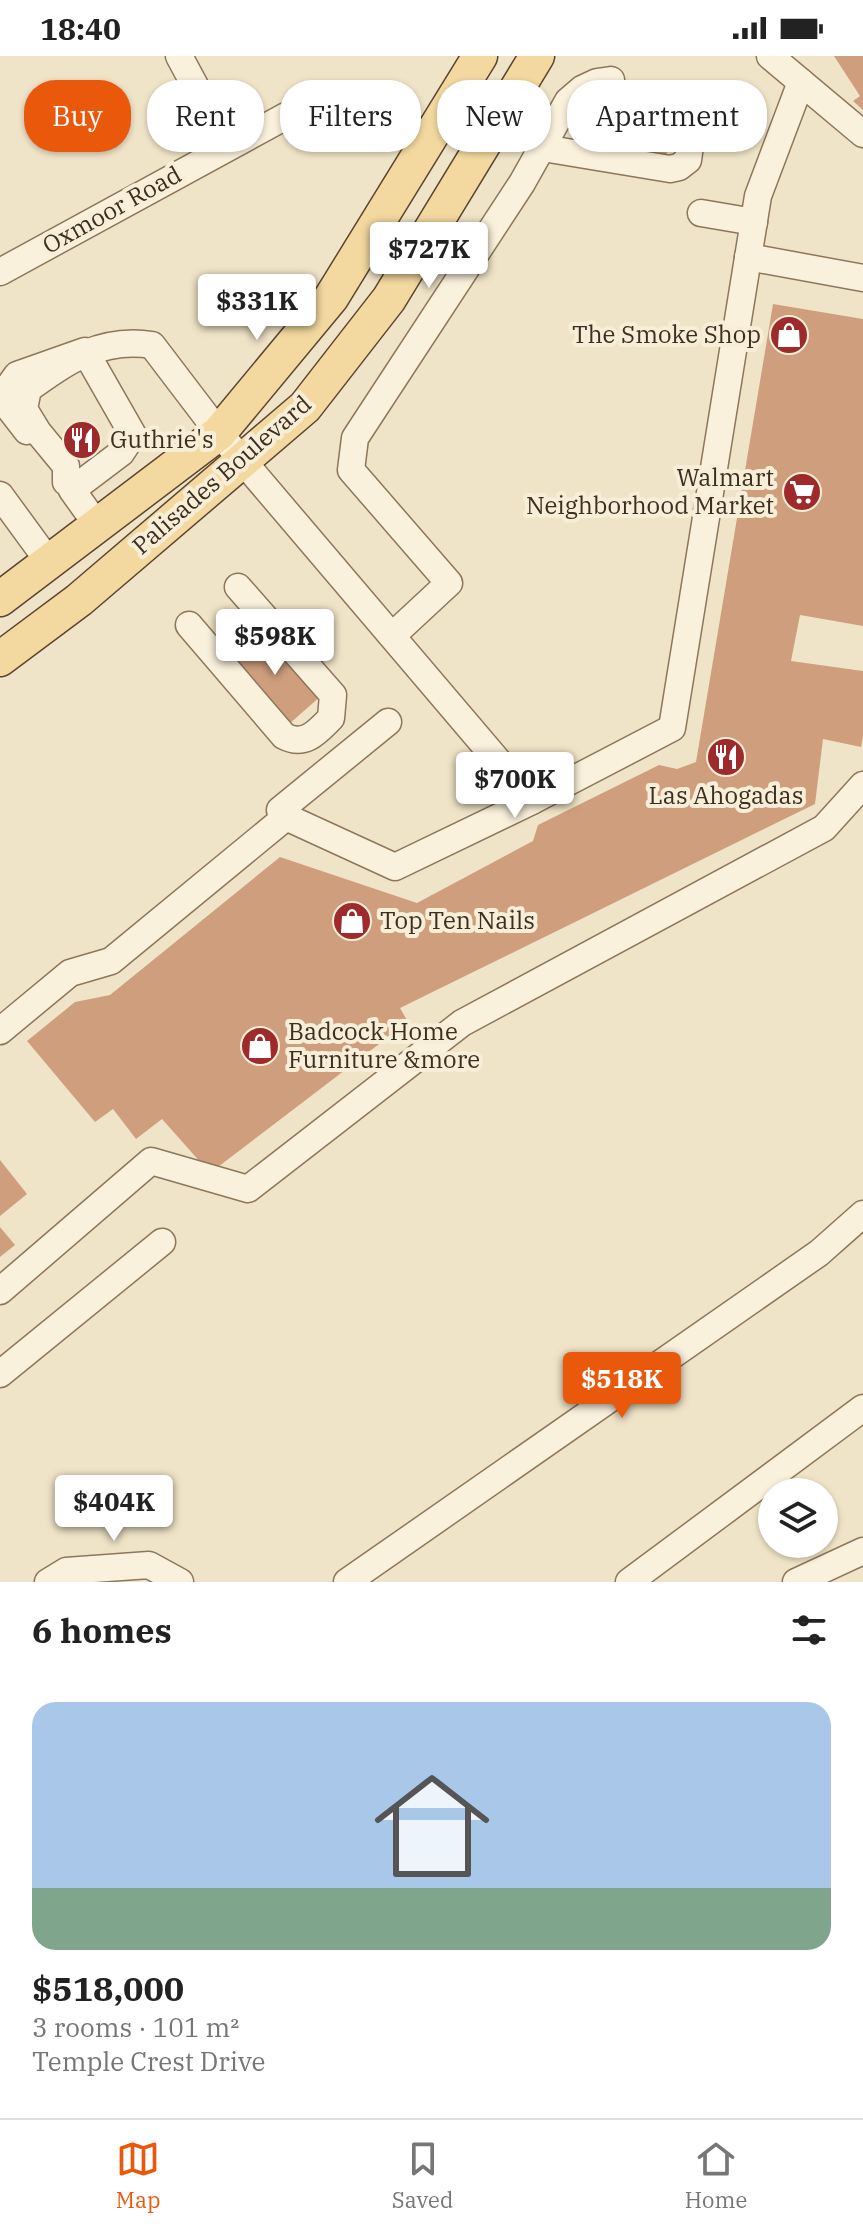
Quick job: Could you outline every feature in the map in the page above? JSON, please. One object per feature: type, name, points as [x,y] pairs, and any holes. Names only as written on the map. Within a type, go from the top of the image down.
[{"type":"main road","name":"Palisades Boulevard","points":[[0,599],[219,433],[331,298],[480,56]]},
{"type":"main road","name":"Palisades Boulevard","points":[[0,659],[79,600],[305,407],[389,299],[537,56]]},
{"type":"street","points":[[179,56],[192,80]]},
{"type":"street","points":[[770,56],[863,134]]},
{"type":"street","points":[[0,1031],[70,973],[111,961],[286,817],[395,867],[532,801],[672,728],[758,196],[801,82]]},
{"type":"street","points":[[551,133],[567,103]]},
{"type":"street","name":"Oxmoor Road","points":[[0,272],[219,152]]},
{"type":"street","points":[[392,636],[449,583],[351,470],[355,438],[540,152]]},
{"type":"street","points":[[567,152],[670,169],[688,160],[689,152]]},
{"type":"street","points":[[701,213],[754,222]]},
{"type":"street","points":[[748,257],[863,278]]},
{"type":"street","points":[[97,525],[6,404],[7,389],[17,375],[85,351],[130,341],[152,345],[219,433],[532,801]]},
{"type":"street","points":[[69,486],[121,453],[133,435],[85,351]]},
{"type":"street","points":[[0,495],[49,562]]},
{"type":"street","points":[[189,625],[284,736],[293,741],[312,736],[331,718],[333,695],[238,587]]},
{"type":"street","points":[[280,810],[388,722]]},
{"type":"street","points":[[0,1291],[151,1161],[248,1189],[462,1023],[824,828],[863,785]]},
{"type":"street","points":[[347,1582],[819,1253],[863,1214]]},
{"type":"street","points":[[0,1374],[162,1242]]},
{"type":"street","points":[[629,1582],[863,1408]]},
{"type":"street","points":[[796,1582],[863,1551]]},
{"type":"street","points":[[48,1582],[66,1571],[149,1565],[180,1582]]},
{"type":"building","points":[[834,56],[863,56],[863,110],[853,101],[860,96]]},
{"type":"building","points":[[620,152],[667,152],[665,163]]},
{"type":"building","points":[[773,304],[863,319],[863,626],[800,615],[791,661],[863,671],[863,736],[861,747],[823,739],[815,804],[400,1008],[408,1022],[210,1173],[162,1119],[136,1139],[113,1109],[95,1122],[27,1041],[75,1002],[110,995],[280,857],[417,903],[533,841],[538,825],[659,765],[677,769],[696,762]]},
{"type":"building","points":[[254,632],[267,647],[272,642],[321,696],[289,724],[228,656]]},
{"type":"building","points":[[0,1160],[27,1194],[0,1216]]},
{"type":"building","points":[[0,1227],[15,1245],[0,1257]]},
{"type":"place","name":"The Smoke Shop","points":[[789,335]]},
{"type":"place","name":"Guthrie's","points":[[82,440]]},
{"type":"place","name":"Walmart Neighborhood Market","points":[[802,492]]},
{"type":"place","name":"Las Ahogadas","points":[[726,757]]},
{"type":"place","name":"Top Ten Nails","points":[[352,921]]},
{"type":"place","name":"Badcock Home Furniture &more","points":[[260,1046]]}]
